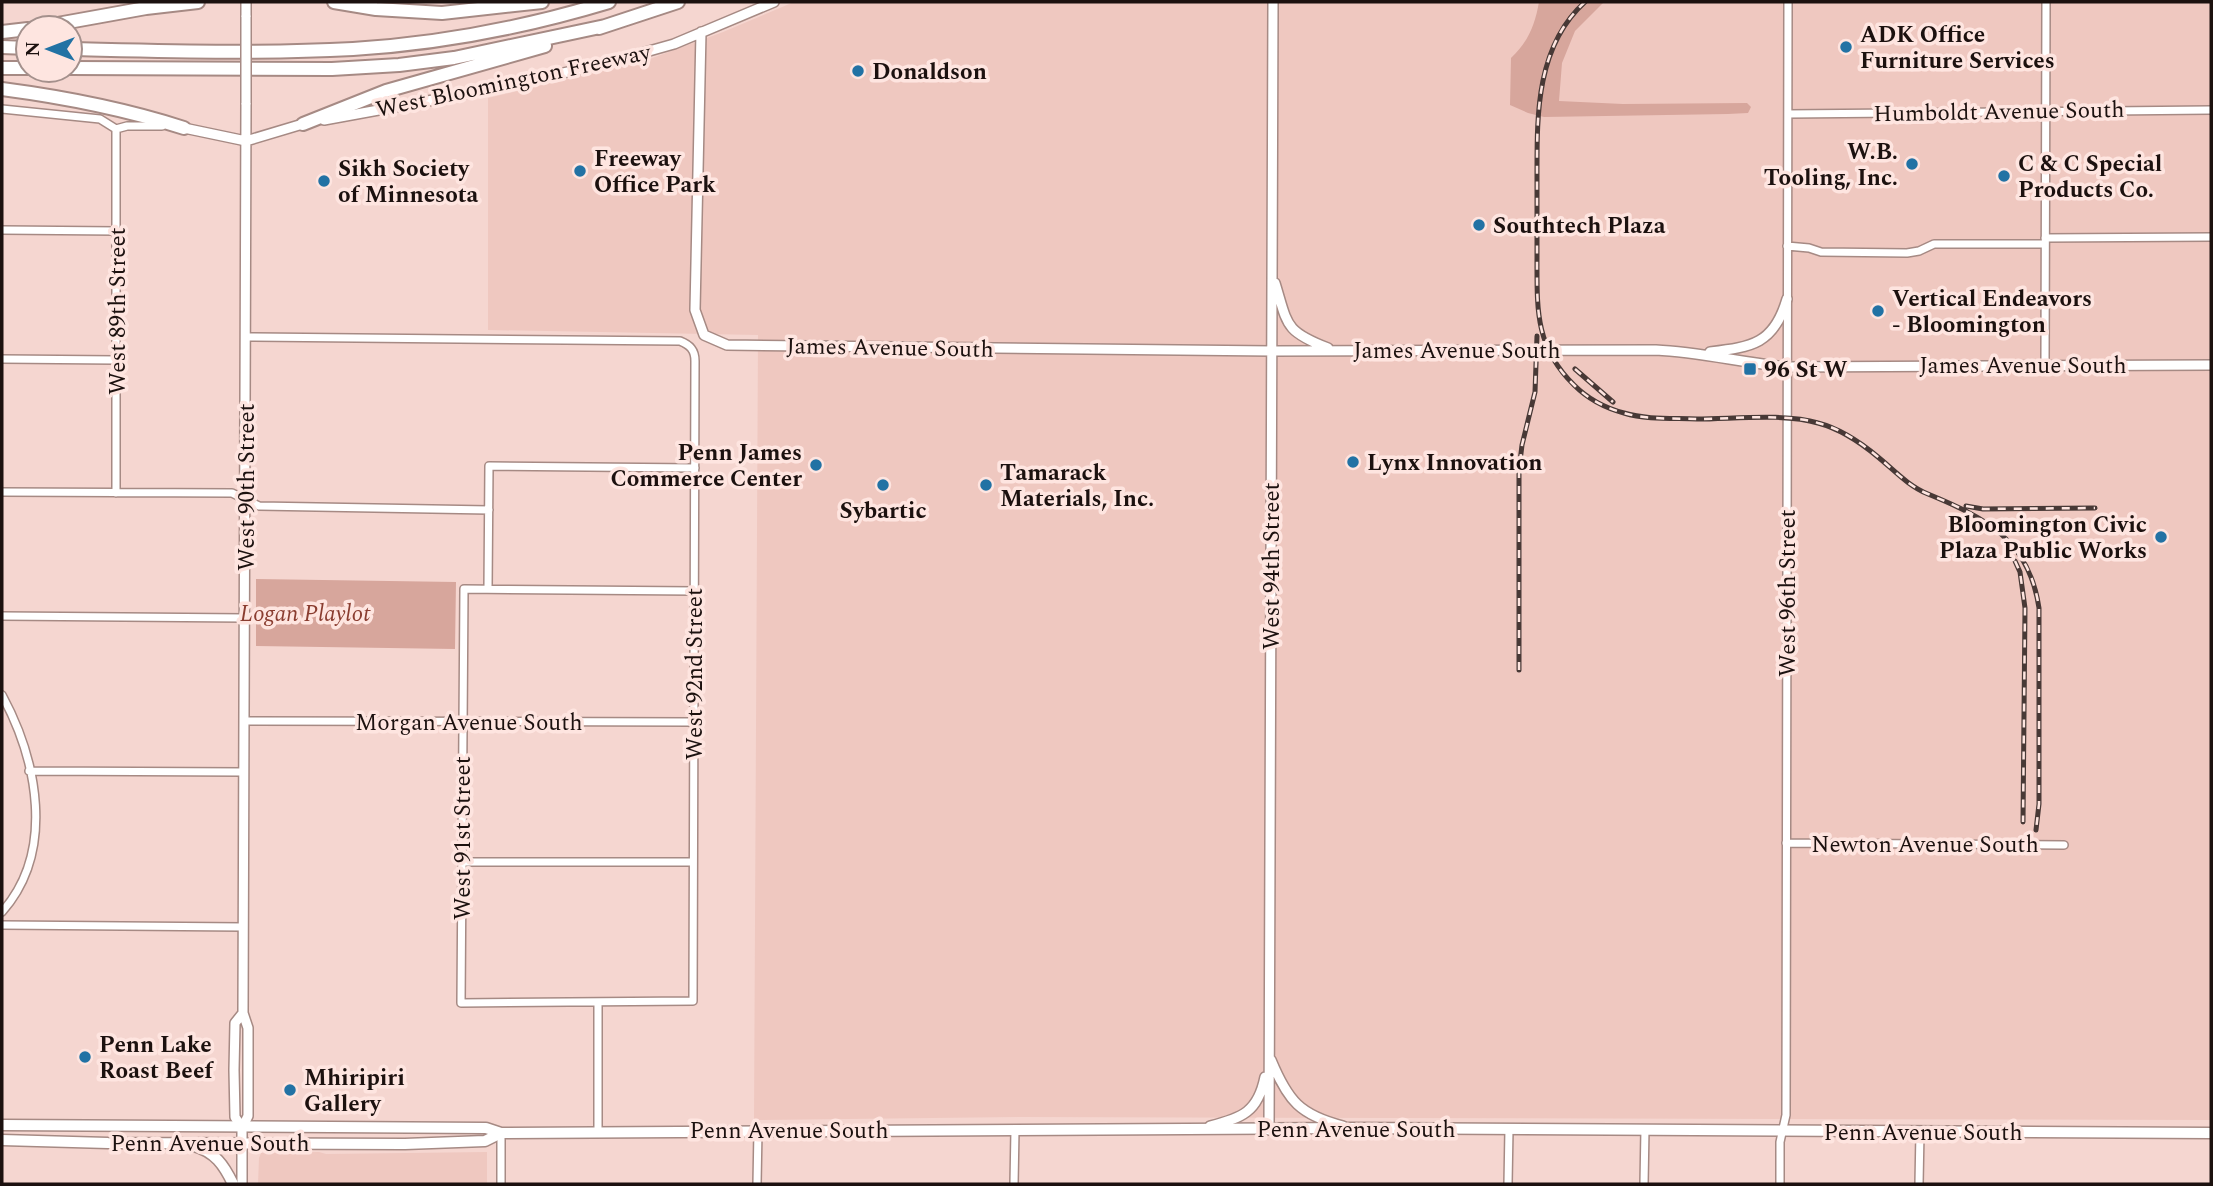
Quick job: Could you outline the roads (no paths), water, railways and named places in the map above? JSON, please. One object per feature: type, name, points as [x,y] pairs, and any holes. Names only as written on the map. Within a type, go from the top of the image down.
[{"type":"highway","points":[[84,19],[198,2]]},
{"type":"highway","points":[[334,2],[376,9],[442,13],[542,2]]},
{"type":"highway","points":[[84,49],[355,49],[447,39],[529,23],[610,2]]},
{"type":"highway","points":[[303,124],[386,91],[520,55],[678,2]]},
{"type":"highway","points":[[84,68],[332,69],[398,65],[454,58],[606,26]]},
{"type":"highway","points":[[2,89],[38,93],[140,115],[184,128]]},
{"type":"main road","name":"Penn Avenue South","points":[[2,1125],[486,1128],[501,1133],[1352,1128],[2211,1133]]},
{"type":"main road","name":"Penn Avenue South","points":[[2,1140],[405,1144],[485,1141],[501,1133]]},
{"type":"main road","points":[[176,1142],[206,1149],[218,1158],[233,1184]]},
{"type":"street","name":"West 90th Street","points":[[242,1184],[242,1128],[248,1116],[248,1028],[243,1013],[246,2]]},
{"type":"street","name":"West Bloomington Freeway","points":[[246,141],[303,124],[596,66],[674,44],[774,2]]},
{"type":"street","name":"West 94th Street","points":[[1269,1129],[1273,2]]},
{"type":"street","name":"West 96th Street","points":[[1780,1184],[1780,1142],[1786,1115],[1788,2]]},
{"type":"street","points":[[2045,365],[2046,2]]},
{"type":"street","name":"James Avenue South","points":[[701,32],[695,310],[704,335],[727,345],[1272,351],[1656,350],[1697,353],[1787,367],[2211,365]]},
{"type":"street","points":[[2,109],[100,119],[116,129],[149,125],[184,128],[246,141]]},
{"type":"street","name":"Humboldt Avenue South","points":[[1788,114],[2211,110]]},
{"type":"street","name":"West 89th Street","points":[[116,129],[116,493]]},
{"type":"street","points":[[2,229],[117,231]]},
{"type":"street","points":[[1787,246],[1821,252],[1907,253],[1934,244],[2211,237]]},
{"type":"street","points":[[1272,275],[1284,315],[1293,330],[1302,338],[1332,350]]},
{"type":"street","points":[[1697,353],[1745,348],[1763,339],[1781,319],[1787,299]]},
{"type":"street","name":"West 92nd Street","points":[[247,337],[680,341],[692,348],[695,361],[693,1001],[598,1002]]},
{"type":"street","points":[[2,359],[117,360]]},
{"type":"street","points":[[694,591],[488,589],[489,466],[695,468]]},
{"type":"street","points":[[2,492],[232,493],[259,506],[489,510]]},
{"type":"street","name":"West 91st Street","points":[[488,589],[464,589],[461,1003],[598,1002]]},
{"type":"street","points":[[2,616],[245,618]]},
{"type":"street","points":[[2,695],[17,729],[29,771],[37,829],[34,849],[20,888],[2,912]]},
{"type":"street","name":"Morgan Avenue South","points":[[244,721],[694,722]]},
{"type":"street","points":[[29,771],[244,772]]},
{"type":"street","name":"Newton Avenue South","points":[[1786,843],[2064,845]]},
{"type":"street","points":[[462,862],[693,862]]},
{"type":"street","points":[[2,925],[243,927]]},
{"type":"street","points":[[598,1002],[598,1131]]},
{"type":"street","points":[[1269,1055],[1280,1082],[1292,1101],[1311,1116],[1352,1128]]},
{"type":"street","points":[[1201,1129],[1232,1121],[1251,1110],[1262,1092],[1269,1055]]},
{"type":"street","points":[[1508,1184],[1509,1129]]},
{"type":"street","points":[[1644,1184],[1645,1129]]},
{"type":"street","points":[[757,1184],[758,1130]]},
{"type":"street","points":[[1014,1184],[1015,1130]]},
{"type":"street","points":[[1919,1184],[1920,1132]]},
{"type":"street","points":[[500,1184],[501,1133]]},
{"type":"railway","points":[[1585,2],[1556,40],[1542,84],[1539,108],[1537,294],[1541,326],[1552,356],[1561,371],[1585,395],[1624,413],[1660,418],[1790,418],[1835,429],[1864,446],[1914,487],[1968,512],[2001,534],[2015,548],[2026,565],[2039,608],[2039,804],[2036,830]]},
{"type":"railway","points":[[1519,670],[1519,470],[1535,392],[1537,336]]},
{"type":"railway","points":[[1575,369],[1613,402]]},
{"type":"railway","points":[[1966,506],[1983,509],[2095,508]]},
{"type":"railway","points":[[2015,561],[2020,572],[2025,608],[2023,822]]},
{"type":"place","name":"ADK Office Furniture Services","points":[[1846,47]]},
{"type":"place","name":"Donaldson","points":[[858,71]]},
{"type":"place","name":"W.B. Tooling, Inc.","points":[[1912,164]]},
{"type":"place","name":"Freeway Office Park","points":[[580,171]]},
{"type":"place","name":"C & C Special Products Co.","points":[[2004,176]]},
{"type":"place","name":"Sikh Society of Minnesota","points":[[324,181]]},
{"type":"place","name":"Southtech Plaza","points":[[1479,225]]},
{"type":"place","name":"Vertical Endeavors - Bloomington","points":[[1878,311]]},
{"type":"place","name":"96 St W","points":[[1750,369]]},
{"type":"place","name":"Lynx Innovation","points":[[1353,462]]},
{"type":"place","name":"Penn James Commerce Center","points":[[816,465]]},
{"type":"place","name":"Sybartic","points":[[883,485]]},
{"type":"place","name":"Tamarack Materials, Inc.","points":[[986,485]]},
{"type":"place","name":"Bloomington Civic Plaza Public Works","points":[[2161,537]]},
{"type":"place","name":"Penn Lake Roast Beef","points":[[85,1057]]},
{"type":"place","name":"Mhiripiri Gallery","points":[[290,1090]]},
{"type":"park label","name":"Logan Playlot","points":[[305,613]]}]
